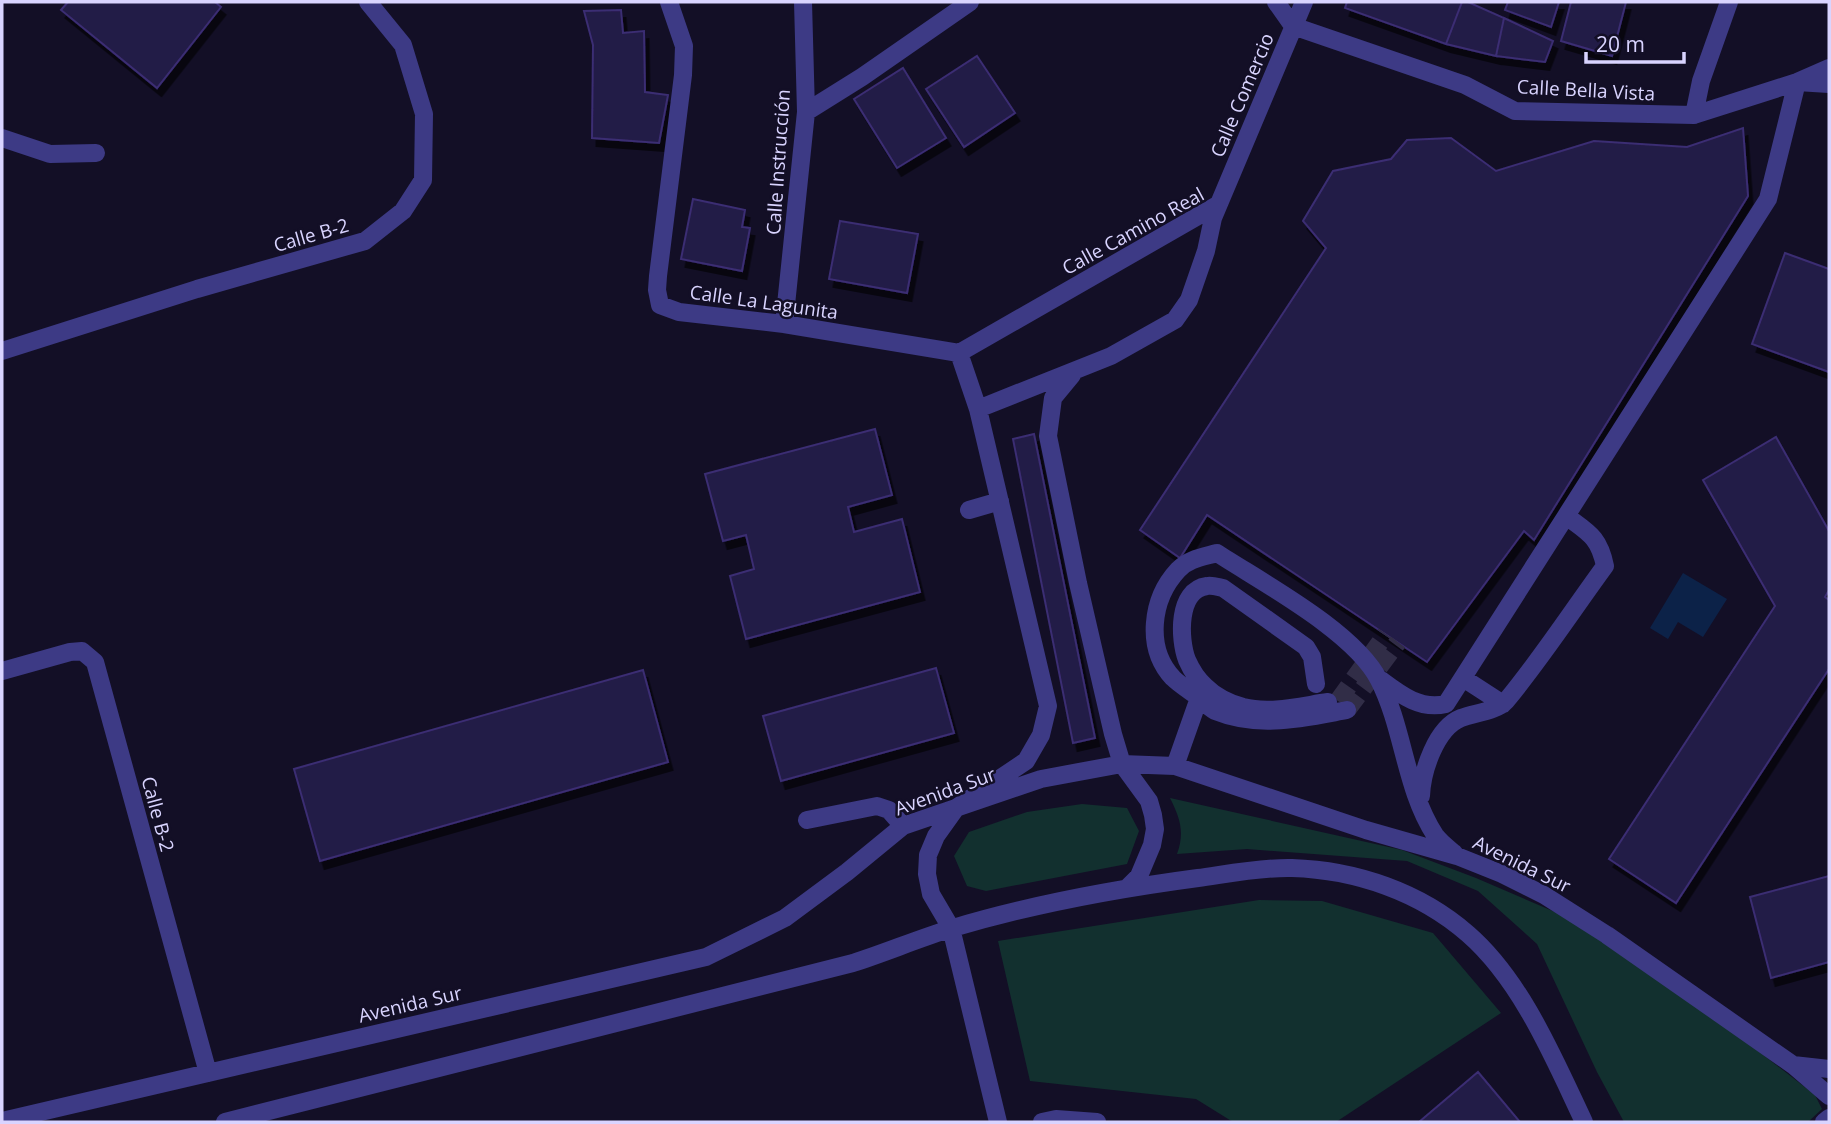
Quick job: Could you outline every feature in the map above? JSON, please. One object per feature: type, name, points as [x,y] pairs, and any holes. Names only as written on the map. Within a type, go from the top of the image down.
[{"type":"street","name":"Calle B-2","points":[[2,352],[197,289],[365,241],[403,211],[423,180],[424,114],[403,45],[368,2]]},
{"type":"street","name":"Calle La Lagunita","points":[[669,2],[684,46],[683,75],[658,276],[660,305],[679,312],[784,324],[959,353]]},
{"type":"street","name":"Calle Instrucción","points":[[784,324],[806,112],[803,2]]},
{"type":"street","points":[[806,112],[970,2]]},
{"type":"street","points":[[1276,2],[1293,26]]},
{"type":"street","name":"Calle Comercio","points":[[1219,204],[1304,2]]},
{"type":"street","points":[[1694,115],[1701,80],[1729,2]]},
{"type":"street","name":"Calle Bella Vista","points":[[1293,26],[1465,85],[1515,111],[1694,115],[1797,82],[1829,68]]},
{"type":"street","points":[[1378,678],[1409,699],[1434,707],[1446,704],[1768,199],[1797,82],[1829,84]]},
{"type":"street","points":[[2,138],[50,154],[96,153]]},
{"type":"street","name":"Calle Camino Real","points":[[959,353],[1219,204]]},
{"type":"street","name":"Calle Camino Real","points":[[978,409],[1081,369],[1142,340],[1175,320],[1189,300],[1219,204]]},
{"type":"street","points":[[959,353],[978,409],[1048,706],[1041,734],[1026,761],[956,808],[936,836],[928,855],[927,874],[931,894],[951,929],[998,1122]]},
{"type":"street","name":"Calle Camino Real","points":[[1081,369],[1067,379],[1053,398],[1048,436],[1078,583],[1122,764]]},
{"type":"street","points":[[969,510],[1000,501]]},
{"type":"street","points":[[1420,807],[1422,780],[1428,758],[1439,739],[1457,719],[1503,704],[1605,566],[1601,549],[1593,537],[1566,516]]},
{"type":"street","points":[[1315,684],[1312,657],[1306,647],[1223,588],[1206,586],[1194,592],[1187,600],[1181,626],[1186,658],[1204,686],[1241,706],[1264,710],[1343,705],[1279,722],[1245,720],[1213,710],[1172,678],[1154,640],[1155,617],[1161,596],[1178,570],[1192,560],[1217,553],[1310,612],[1362,655],[1378,678],[1389,702],[1420,807],[1436,837],[1457,856]]},
{"type":"street","points":[[1306,647],[1337,635]]},
{"type":"street","name":"Calle B-2","points":[[2,671],[70,652],[82,651],[94,662],[208,1073]]},
{"type":"street","points":[[1463,678],[1503,704]]},
{"type":"street","points":[[1175,766],[1199,698]]},
{"type":"street","points":[[1122,764],[1150,801],[1155,829],[1147,861],[1139,876],[1128,887]]},
{"type":"street","name":"Avenida Sur","points":[[2,1121],[706,957],[785,918],[903,826],[1041,779],[1122,764],[1175,766],[1366,830],[1457,856],[1502,874],[1544,895],[1607,935],[1793,1065],[1829,1096]]},
{"type":"street","points":[[807,820],[877,806],[889,810],[903,826]]},
{"type":"street","points":[[225,1122],[853,963],[951,929],[1017,910],[1128,887],[1290,867],[1337,873],[1378,883],[1441,913],[1469,935],[1508,977],[1584,1122]]},
{"type":"street","points":[[1793,1065],[1829,1069]]},
{"type":"street","points":[[1824,1122],[1829,1118]]},
{"type":"street","points":[[1042,1122],[1056,1119],[1097,1122]]},
{"type":"green space","points":[[1170,798],[1402,850],[1562,915],[1713,1016],[1815,1095],[1822,1109],[1808,1122],[1624,1122],[1597,1072],[1537,944],[1478,891],[1407,861],[1247,849],[1177,854],[1181,839],[1180,825]]},
{"type":"green space","points":[[1082,804],[1127,808],[1139,831],[1127,864],[986,891],[967,886],[954,856],[969,832],[1027,812]]},
{"type":"green space","points":[[1259,900],[1322,901],[1433,933],[1501,1013],[1336,1122],[1233,1122],[1196,1099],[1030,1081],[998,941]]},
{"type":"water","points":[[1683,573],[1727,599],[1703,637],[1678,622],[1668,639],[1650,628]]},
{"type":"building","points":[[68,2],[215,2],[221,7],[157,88],[61,10]]},
{"type":"building","points":[[1347,2],[1462,2],[1446,44],[1345,8]]},
{"type":"building","points":[[1462,2],[1468,2],[1504,18],[1496,56],[1446,44]]},
{"type":"building","points":[[1508,2],[1559,2],[1551,27],[1505,10]]},
{"type":"building","points":[[1571,2],[1626,2],[1612,56],[1561,41]]},
{"type":"building","points":[[621,10],[623,33],[644,31],[645,92],[668,95],[659,143],[592,138],[593,45],[584,11]]},
{"type":"building","points":[[1504,18],[1553,41],[1545,62],[1496,56]]},
{"type":"building","points":[[977,56],[1015,113],[964,147],[926,89]]},
{"type":"building","points":[[903,68],[946,138],[897,168],[854,99]]},
{"type":"building","points":[[1743,128],[1748,196],[1534,540],[1524,531],[1427,662],[1207,515],[1180,558],[1140,530],[1326,248],[1303,221],[1333,171],[1391,159],[1407,140],[1451,138],[1496,171],[1594,141],[1687,147]]},
{"type":"building","points":[[693,199],[745,210],[742,227],[750,228],[742,271],[681,259]]},
{"type":"building","points":[[840,221],[918,234],[907,293],[829,279]]},
{"type":"building","points":[[1785,253],[1829,269],[1829,372],[1752,344]]},
{"type":"building","points":[[875,429],[892,495],[848,507],[854,532],[902,519],[920,592],[746,639],[730,576],[754,569],[746,535],[723,541],[705,474]]},
{"type":"building","points":[[1034,434],[1095,738],[1073,743],[1013,439]]},
{"type":"building","points":[[1776,437],[1829,531],[1829,590],[1825,597],[1829,600],[1829,669],[1676,903],[1609,859],[1775,606],[1703,480]]},
{"type":"building","points":[[936,668],[954,733],[781,781],[763,716]]},
{"type":"building","points":[[643,670],[668,762],[320,861],[294,769]]},
{"type":"building","points":[[1829,876],[1829,962],[1771,978],[1750,897]]},
{"type":"building","points":[[1478,1072],[1520,1122],[1419,1122]]},
{"type":"tunnel","points":[[1338,701],[1386,634]]},
{"type":"tunnel","points":[[1347,710],[1398,642]]}]
